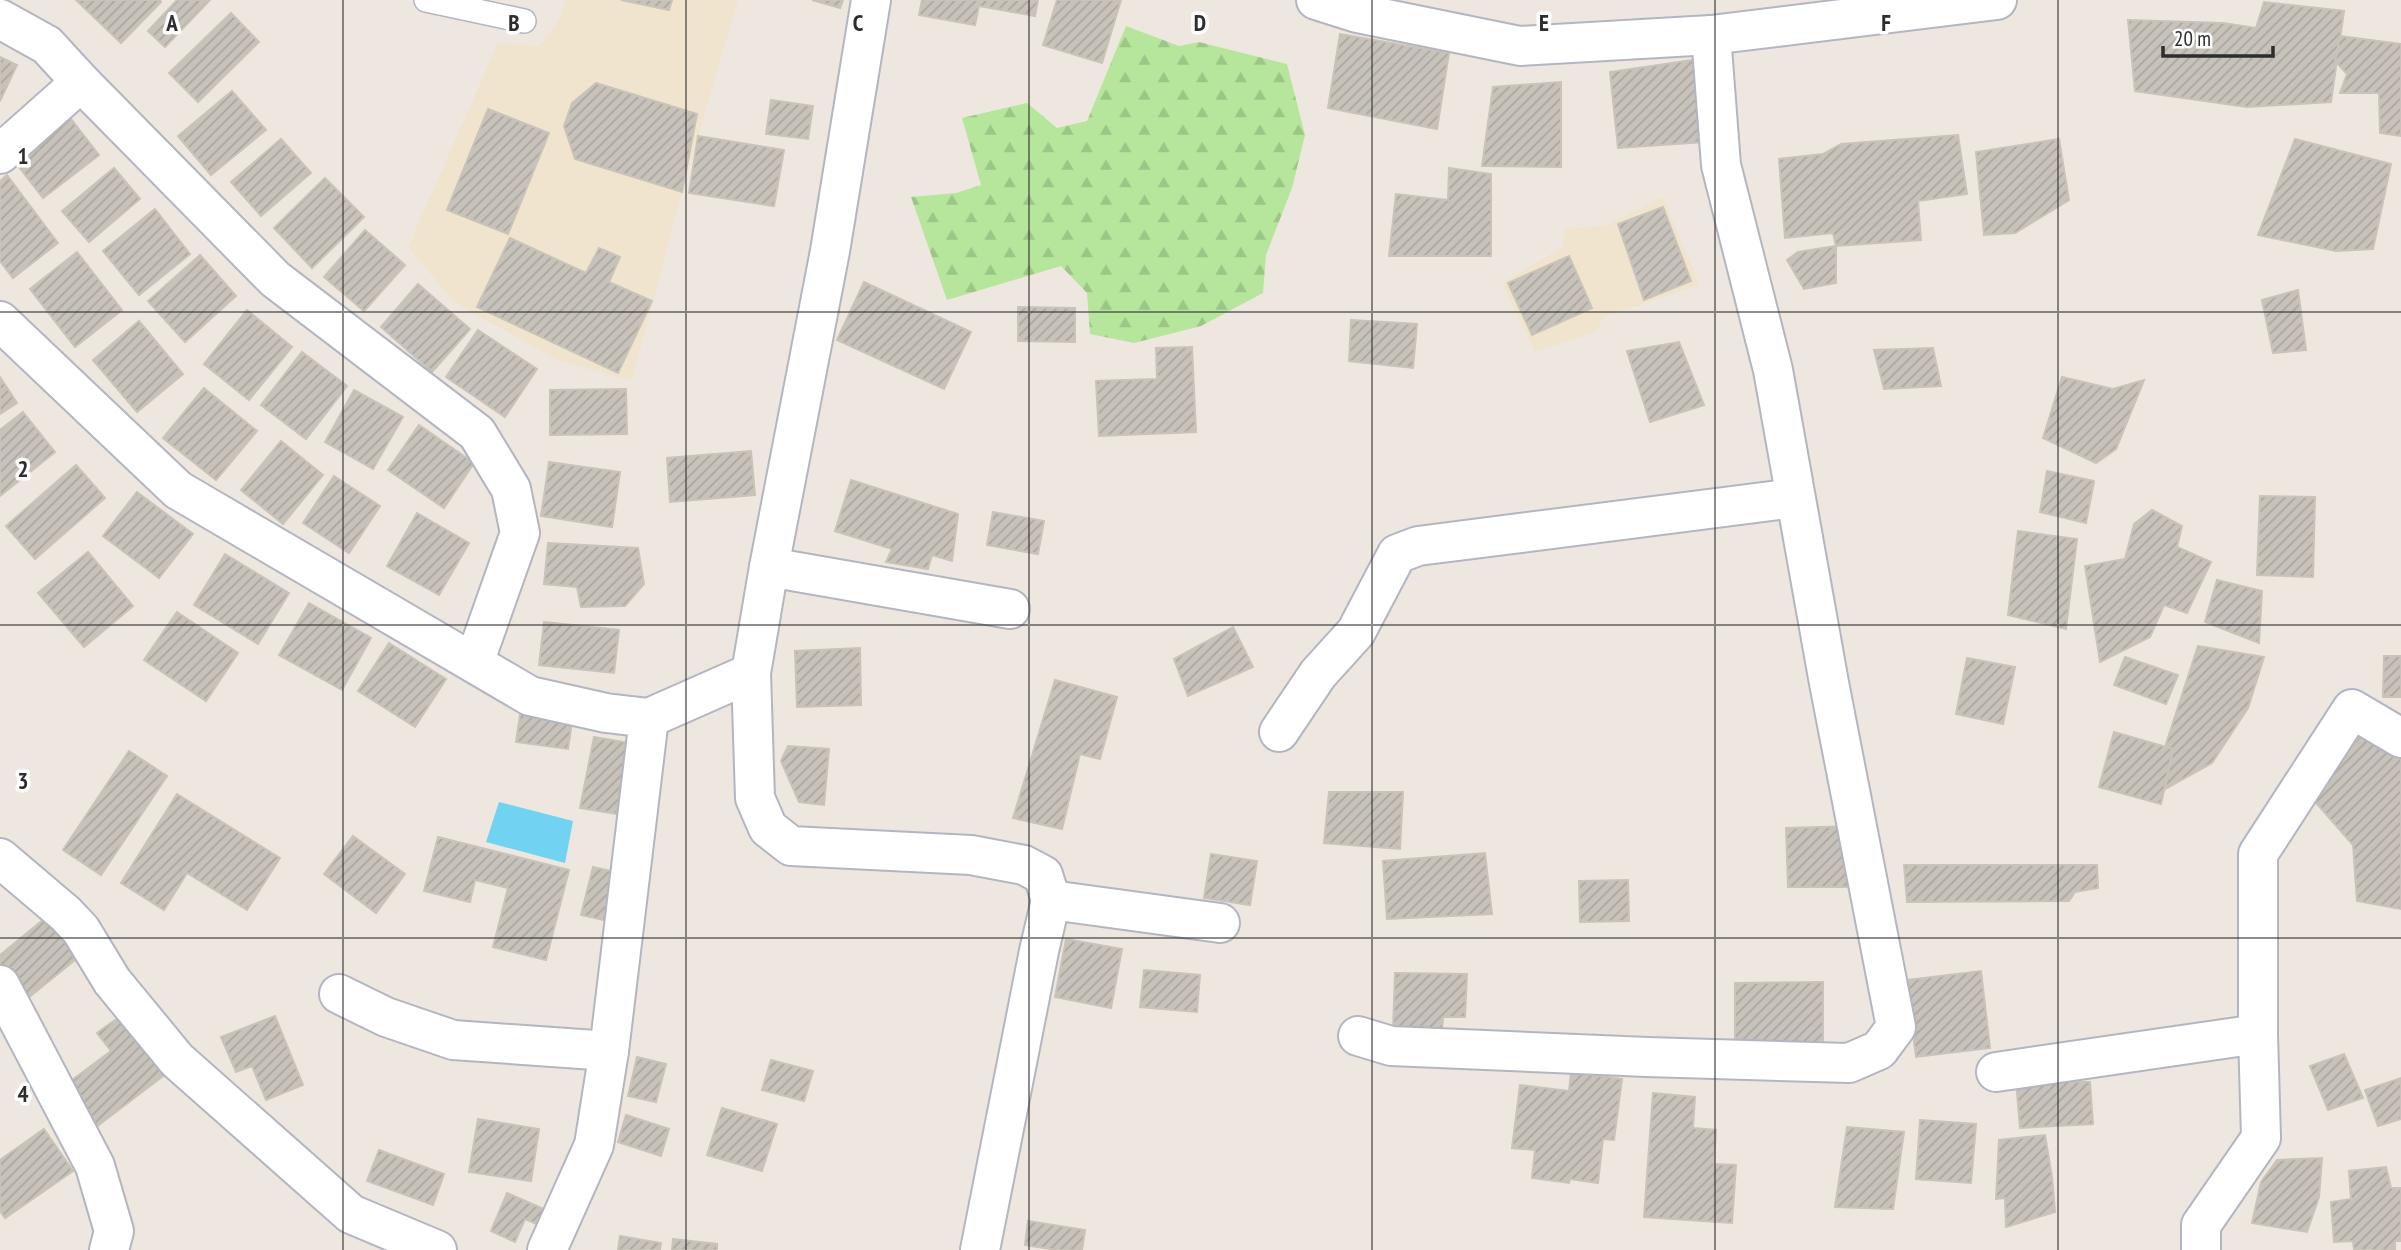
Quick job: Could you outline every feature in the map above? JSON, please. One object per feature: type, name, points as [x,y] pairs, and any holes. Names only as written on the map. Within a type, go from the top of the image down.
[{"type":"street","points":[[871,0],[830,251],[751,673],[755,798],[768,828],[792,846],[971,855],[1024,865],[1043,875],[1051,900],[980,1250]]},
{"type":"street","points":[[1316,0],[1357,13],[1520,46],[1711,35],[1997,0]]},
{"type":"street","points":[[0,19],[47,45],[275,279],[477,433],[511,489],[520,533],[474,663]]},
{"type":"street","points":[[1358,1036],[1391,1046],[1849,1063],[1879,1050],[1896,1027],[1773,370],[1721,165],[1711,35]]},
{"type":"street","points":[[0,154],[81,82]]},
{"type":"street","points":[[0,321],[178,490],[530,696],[606,713],[649,718],[751,673]]},
{"type":"street","points":[[1279,732],[1318,674],[1356,632],[1397,554],[1405,549],[1795,498]]},
{"type":"street","points":[[769,567],[1010,609]]},
{"type":"street","points":[[2201,1250],[2201,1225],[2261,1138],[2258,854],[2352,709],[2401,738]]},
{"type":"street","points":[[547,1250],[594,1145],[609,1051],[649,718]]},
{"type":"street","points":[[0,858],[81,930],[112,981],[177,1060],[351,1214],[437,1250]]},
{"type":"street","points":[[1051,900],[1220,923]]},
{"type":"street","points":[[0,985],[95,1166],[114,1231],[109,1250]]},
{"type":"street","points":[[339,994],[386,1017],[453,1040],[609,1051]]},
{"type":"street","points":[[1996,1072],[2258,1034]]},
{"type":"lane","points":[[426,0],[524,21]]},
{"type":"shaded area","points":[[566,0],[738,0],[682,192],[632,381],[559,361],[454,302],[408,247],[498,43],[540,46],[558,21]]},
{"type":"shaded area","points":[[1663,197],[1700,285],[1603,317],[1596,332],[1535,352],[1502,283],[1563,247],[1565,229],[1605,226]]},
{"type":"green space","points":[[1126,26],[1179,46],[1199,42],[1287,64],[1305,135],[1292,188],[1266,255],[1263,293],[1201,326],[1134,343],[1090,334],[1087,293],[1061,266],[947,300],[911,197],[956,193],[981,185],[962,118],[1027,103],[1057,128],[1087,121]]},
{"type":"water","points":[[499,802],[573,821],[565,863],[486,842]]},
{"type":"building","points":[[76,0],[160,0],[161,2],[121,43]]},
{"type":"building","points":[[177,0],[210,0],[165,47],[148,31]]},
{"type":"building","points":[[621,0],[672,0],[669,10]]},
{"type":"building","points":[[812,0],[843,0],[840,8]]},
{"type":"building","points":[[922,0],[1038,0],[1035,16],[979,6],[975,25],[919,15]]},
{"type":"building","points":[[1057,0],[1121,0],[1102,63],[1043,45]]},
{"type":"building","points":[[2264,2],[2344,11],[2331,102],[2247,107],[2135,91],[2128,20],[2223,23],[2256,28]]},
{"type":"building","points":[[231,13],[259,42],[198,102],[169,73]]},
{"type":"building","points":[[1340,34],[1449,53],[1437,129],[1328,108]]},
{"type":"building","points":[[2340,36],[2401,44],[2401,136],[2380,133],[2379,93],[2340,93],[2347,74],[2335,61]]},
{"type":"building","points":[[0,57],[17,65],[0,101]]},
{"type":"building","points":[[1693,60],[1704,142],[1618,148],[1610,72]]},
{"type":"building","points":[[1561,82],[1561,167],[1482,166],[1493,87]]},
{"type":"building","points":[[596,83],[697,114],[682,192],[575,159],[564,126],[572,103]]},
{"type":"building","points":[[232,91],[266,130],[211,175],[178,136]]},
{"type":"building","points":[[771,100],[813,106],[808,139],[766,134]]},
{"type":"building","points":[[488,109],[549,133],[508,234],[447,210]]},
{"type":"building","points":[[68,115],[99,155],[43,198],[12,158]]},
{"type":"building","points":[[1958,135],[1967,194],[1918,201],[1921,240],[1836,246],[1833,233],[1785,238],[1779,159],[1823,154],[1841,144]]},
{"type":"building","points":[[698,136],[784,150],[774,206],[689,193]]},
{"type":"building","points":[[281,139],[311,173],[261,216],[231,182]]},
{"type":"building","points":[[2059,139],[2069,200],[2015,233],[1984,235],[1976,152]]},
{"type":"building","points":[[2295,139],[2391,164],[2373,249],[2336,251],[2258,235]]},
{"type":"building","points":[[114,168],[140,199],[89,242],[62,211]]},
{"type":"building","points":[[1449,168],[1491,174],[1491,256],[1389,256],[1396,194],[1448,200]]},
{"type":"building","points":[[7,175],[58,243],[13,278],[0,261],[0,181]]},
{"type":"building","points":[[325,178],[364,217],[312,268],[274,228]]},
{"type":"building","points":[[1663,207],[1691,281],[1644,300],[1618,224]]},
{"type":"building","points":[[155,209],[190,254],[139,295],[103,251]]},
{"type":"building","points":[[365,230],[405,265],[364,311],[324,277]]},
{"type":"building","points":[[510,238],[586,273],[599,248],[620,257],[609,282],[652,301],[618,373],[477,307]]},
{"type":"building","points":[[1836,246],[1836,283],[1804,289],[1787,260],[1798,252]]},
{"type":"building","points":[[77,252],[122,310],[75,347],[30,289]]},
{"type":"building","points":[[200,255],[236,296],[185,342],[148,301]]},
{"type":"building","points":[[1569,256],[1592,308],[1532,335],[1508,283]]},
{"type":"building","points":[[864,282],[971,332],[944,389],[837,340]]},
{"type":"building","points":[[418,284],[470,329],[432,372],[381,327]]},
{"type":"building","points":[[2298,290],[2306,350],[2273,353],[2262,300]]},
{"type":"building","points":[[1018,307],[1075,308],[1075,342],[1018,341]]},
{"type":"building","points":[[247,310],[292,347],[249,400],[204,364]]},
{"type":"building","points":[[1351,320],[1417,324],[1413,368],[1349,361]]},
{"type":"building","points":[[139,321],[183,374],[137,412],[93,360]]},
{"type":"building","points":[[478,330],[537,369],[505,417],[446,377]]},
{"type":"building","points":[[1679,342],[1704,405],[1650,422],[1627,351]]},
{"type":"building","points":[[1192,347],[1196,432],[1099,436],[1096,381],[1157,379],[1156,348]]},
{"type":"building","points":[[1933,348],[1941,386],[1884,389],[1874,350]]},
{"type":"building","points":[[302,352],[347,386],[306,439],[261,405]]},
{"type":"building","points":[[0,377],[17,403],[0,414]]},
{"type":"building","points":[[2062,377],[2113,389],[2144,380],[2116,449],[2096,463],[2043,438]]},
{"type":"building","points":[[204,388],[257,431],[216,480],[163,438]]},
{"type":"building","points":[[626,389],[627,434],[550,435],[550,390]]},
{"type":"building","points":[[354,390],[403,417],[373,469],[325,442]]},
{"type":"building","points":[[23,412],[55,452],[0,496],[0,430]]},
{"type":"building","points":[[419,425],[474,463],[444,508],[388,470]]},
{"type":"building","points":[[281,441],[323,475],[283,524],[241,490]]},
{"type":"building","points":[[751,451],[755,495],[670,502],[667,458]]},
{"type":"building","points":[[549,462],[620,472],[612,527],[541,516]]},
{"type":"building","points":[[76,465],[105,498],[35,559],[6,526]]},
{"type":"building","points":[[2047,471],[2094,481],[2086,523],[2040,512]]},
{"type":"building","points":[[334,476],[380,506],[349,553],[303,523]]},
{"type":"building","points":[[851,480],[958,514],[952,561],[932,555],[928,569],[886,562],[892,549],[835,531]]},
{"type":"building","points":[[137,492],[193,534],[159,578],[103,536]]},
{"type":"building","points":[[2260,496],[2315,497],[2313,577],[2257,575]]},
{"type":"building","points":[[2152,510],[2182,526],[2177,547],[2211,562],[2187,613],[2164,605],[2150,637],[2100,662],[2085,566],[2125,559],[2134,524]]},
{"type":"building","points":[[993,512],[1044,521],[1038,554],[987,545]]},
{"type":"building","points":[[417,513],[469,543],[439,595],[387,566]]},
{"type":"building","points":[[2018,531],[2077,539],[2066,629],[2008,615]]},
{"type":"building","points":[[548,543],[638,548],[644,584],[625,606],[581,607],[577,587],[544,584]]},
{"type":"building","points":[[88,552],[133,606],[84,647],[38,593]]},
{"type":"building","points":[[225,554],[289,593],[258,644],[194,605]]},
{"type":"building","points":[[2217,580],[2262,591],[2259,643],[2205,622]]},
{"type":"building","points":[[309,603],[371,638],[342,690],[279,655]]},
{"type":"building","points":[[177,612],[238,653],[206,701],[144,660]]},
{"type":"building","points":[[544,622],[619,630],[614,673],[539,665]]},
{"type":"building","points":[[1233,627],[1253,667],[1188,696],[1174,659]]},
{"type":"building","points":[[389,643],[446,679],[415,727],[358,691]]},
{"type":"building","points":[[2198,646],[2264,657],[2248,708],[2212,763],[2165,789],[2173,749],[2165,747]]},
{"type":"building","points":[[860,648],[861,705],[797,707],[795,651]]},
{"type":"building","points":[[2384,656],[2401,656],[2401,697],[2383,697]]},
{"type":"building","points":[[2125,657],[2178,675],[2166,704],[2114,685]]},
{"type":"building","points":[[1967,658],[2015,667],[2003,724],[1956,714]]},
{"type":"building","points":[[1055,680],[1117,697],[1100,759],[1080,754],[1062,829],[1013,818]]},
{"type":"building","points":[[521,708],[573,715],[568,749],[516,742]]},
{"type":"building","points":[[2370,724],[2401,756],[2401,909],[2357,901],[2353,845],[2310,796]]},
{"type":"building","points":[[2114,732],[2173,749],[2161,804],[2099,787]]},
{"type":"building","points":[[594,737],[630,743],[617,814],[580,808]]},
{"type":"building","points":[[788,746],[829,749],[824,805],[799,802],[781,761]]},
{"type":"building","points":[[129,751],[167,776],[101,875],[63,850]]},
{"type":"building","points":[[1329,792],[1403,792],[1400,849],[1324,843]]},
{"type":"building","points":[[177,794],[280,858],[247,910],[187,873],[164,910],[121,883]]},
{"type":"building","points":[[1855,826],[1856,887],[1788,887],[1786,828]]},
{"type":"building","points":[[353,836],[405,874],[376,913],[324,874]]},
{"type":"building","points":[[438,837],[569,870],[546,960],[493,947],[508,888],[475,880],[470,902],[424,891]]},
{"type":"building","points":[[1485,853],[1492,914],[1387,919],[1383,861]]},
{"type":"building","points":[[1211,854],[1257,861],[1250,905],[1204,898]]},
{"type":"building","points":[[1904,865],[2097,865],[2098,888],[2075,892],[2069,901],[1907,902]]},
{"type":"building","points":[[593,867],[624,874],[613,922],[581,915]]},
{"type":"building","points":[[1628,880],[1629,921],[1580,922],[1579,881]]},
{"type":"building","points":[[49,915],[81,955],[28,998],[0,963],[0,955]]},
{"type":"building","points":[[1066,939],[1122,949],[1111,1008],[1055,997]]},
{"type":"building","points":[[1144,970],[1200,975],[1197,1012],[1140,1007]]},
{"type":"building","points":[[1981,971],[1990,1048],[1916,1057],[1906,980]]},
{"type":"building","points":[[1395,973],[1467,974],[1465,1017],[1443,1017],[1442,1032],[1393,1030]]},
{"type":"building","points":[[1823,982],[1823,1055],[1735,1056],[1735,983]]},
{"type":"building","points":[[122,1015],[167,1073],[96,1127],[64,1086],[111,1051],[97,1033]]},
{"type":"building","points":[[275,1016],[303,1085],[266,1100],[252,1066],[236,1072],[221,1037]]},
{"type":"building","points":[[2344,1054],[2363,1098],[2328,1110],[2310,1066]]},
{"type":"building","points":[[637,1057],[666,1064],[656,1102],[628,1096]]},
{"type":"building","points":[[771,1060],[813,1071],[804,1101],[762,1090]]},
{"type":"building","points":[[1571,1072],[1622,1079],[1614,1140],[1603,1139],[1598,1183],[1570,1179],[1569,1183],[1532,1178],[1535,1150],[1512,1148],[1520,1085],[1569,1091]]},
{"type":"building","points":[[2401,1078],[2401,1119],[2378,1126],[2365,1090]]},
{"type":"building","points":[[2016,1081],[2090,1082],[2093,1124],[2020,1128]]},
{"type":"building","points":[[1653,1093],[1695,1097],[1693,1128],[1716,1130],[1714,1164],[1736,1165],[1732,1223],[1644,1217]]},
{"type":"building","points":[[722,1108],[777,1124],[762,1171],[707,1155]]},
{"type":"building","points":[[626,1115],[669,1129],[661,1156],[618,1142]]},
{"type":"building","points":[[478,1119],[539,1129],[531,1181],[469,1172]]},
{"type":"building","points":[[1920,1120],[1976,1124],[1971,1183],[1916,1179]]},
{"type":"building","points":[[1847,1127],[1904,1132],[1893,1209],[1835,1207]]},
{"type":"building","points":[[44,1129],[73,1171],[5,1218],[0,1211],[0,1160]]},
{"type":"building","points":[[2045,1135],[2055,1212],[2006,1227],[2005,1198],[1996,1199],[1999,1140]]},
{"type":"building","points":[[379,1150],[444,1174],[433,1205],[367,1181]]},
{"type":"building","points":[[2322,1158],[2319,1197],[2307,1232],[2252,1223],[2261,1182],[2277,1160]]},
{"type":"building","points":[[2386,1167],[2391,1188],[2401,1188],[2401,1241],[2395,1241],[2395,1250],[2354,1250],[2353,1241],[2334,1242],[2331,1202],[2351,1199],[2349,1171]]},
{"type":"building","points":[[507,1193],[546,1210],[539,1225],[525,1219],[515,1242],[491,1231]]},
{"type":"building","points":[[1028,1221],[1085,1230],[1082,1250],[1056,1250],[1025,1245]]},
{"type":"building","points":[[620,1236],[661,1243],[660,1250],[618,1250]]},
{"type":"building","points":[[673,1239],[717,1244],[717,1250],[672,1250]]}]
